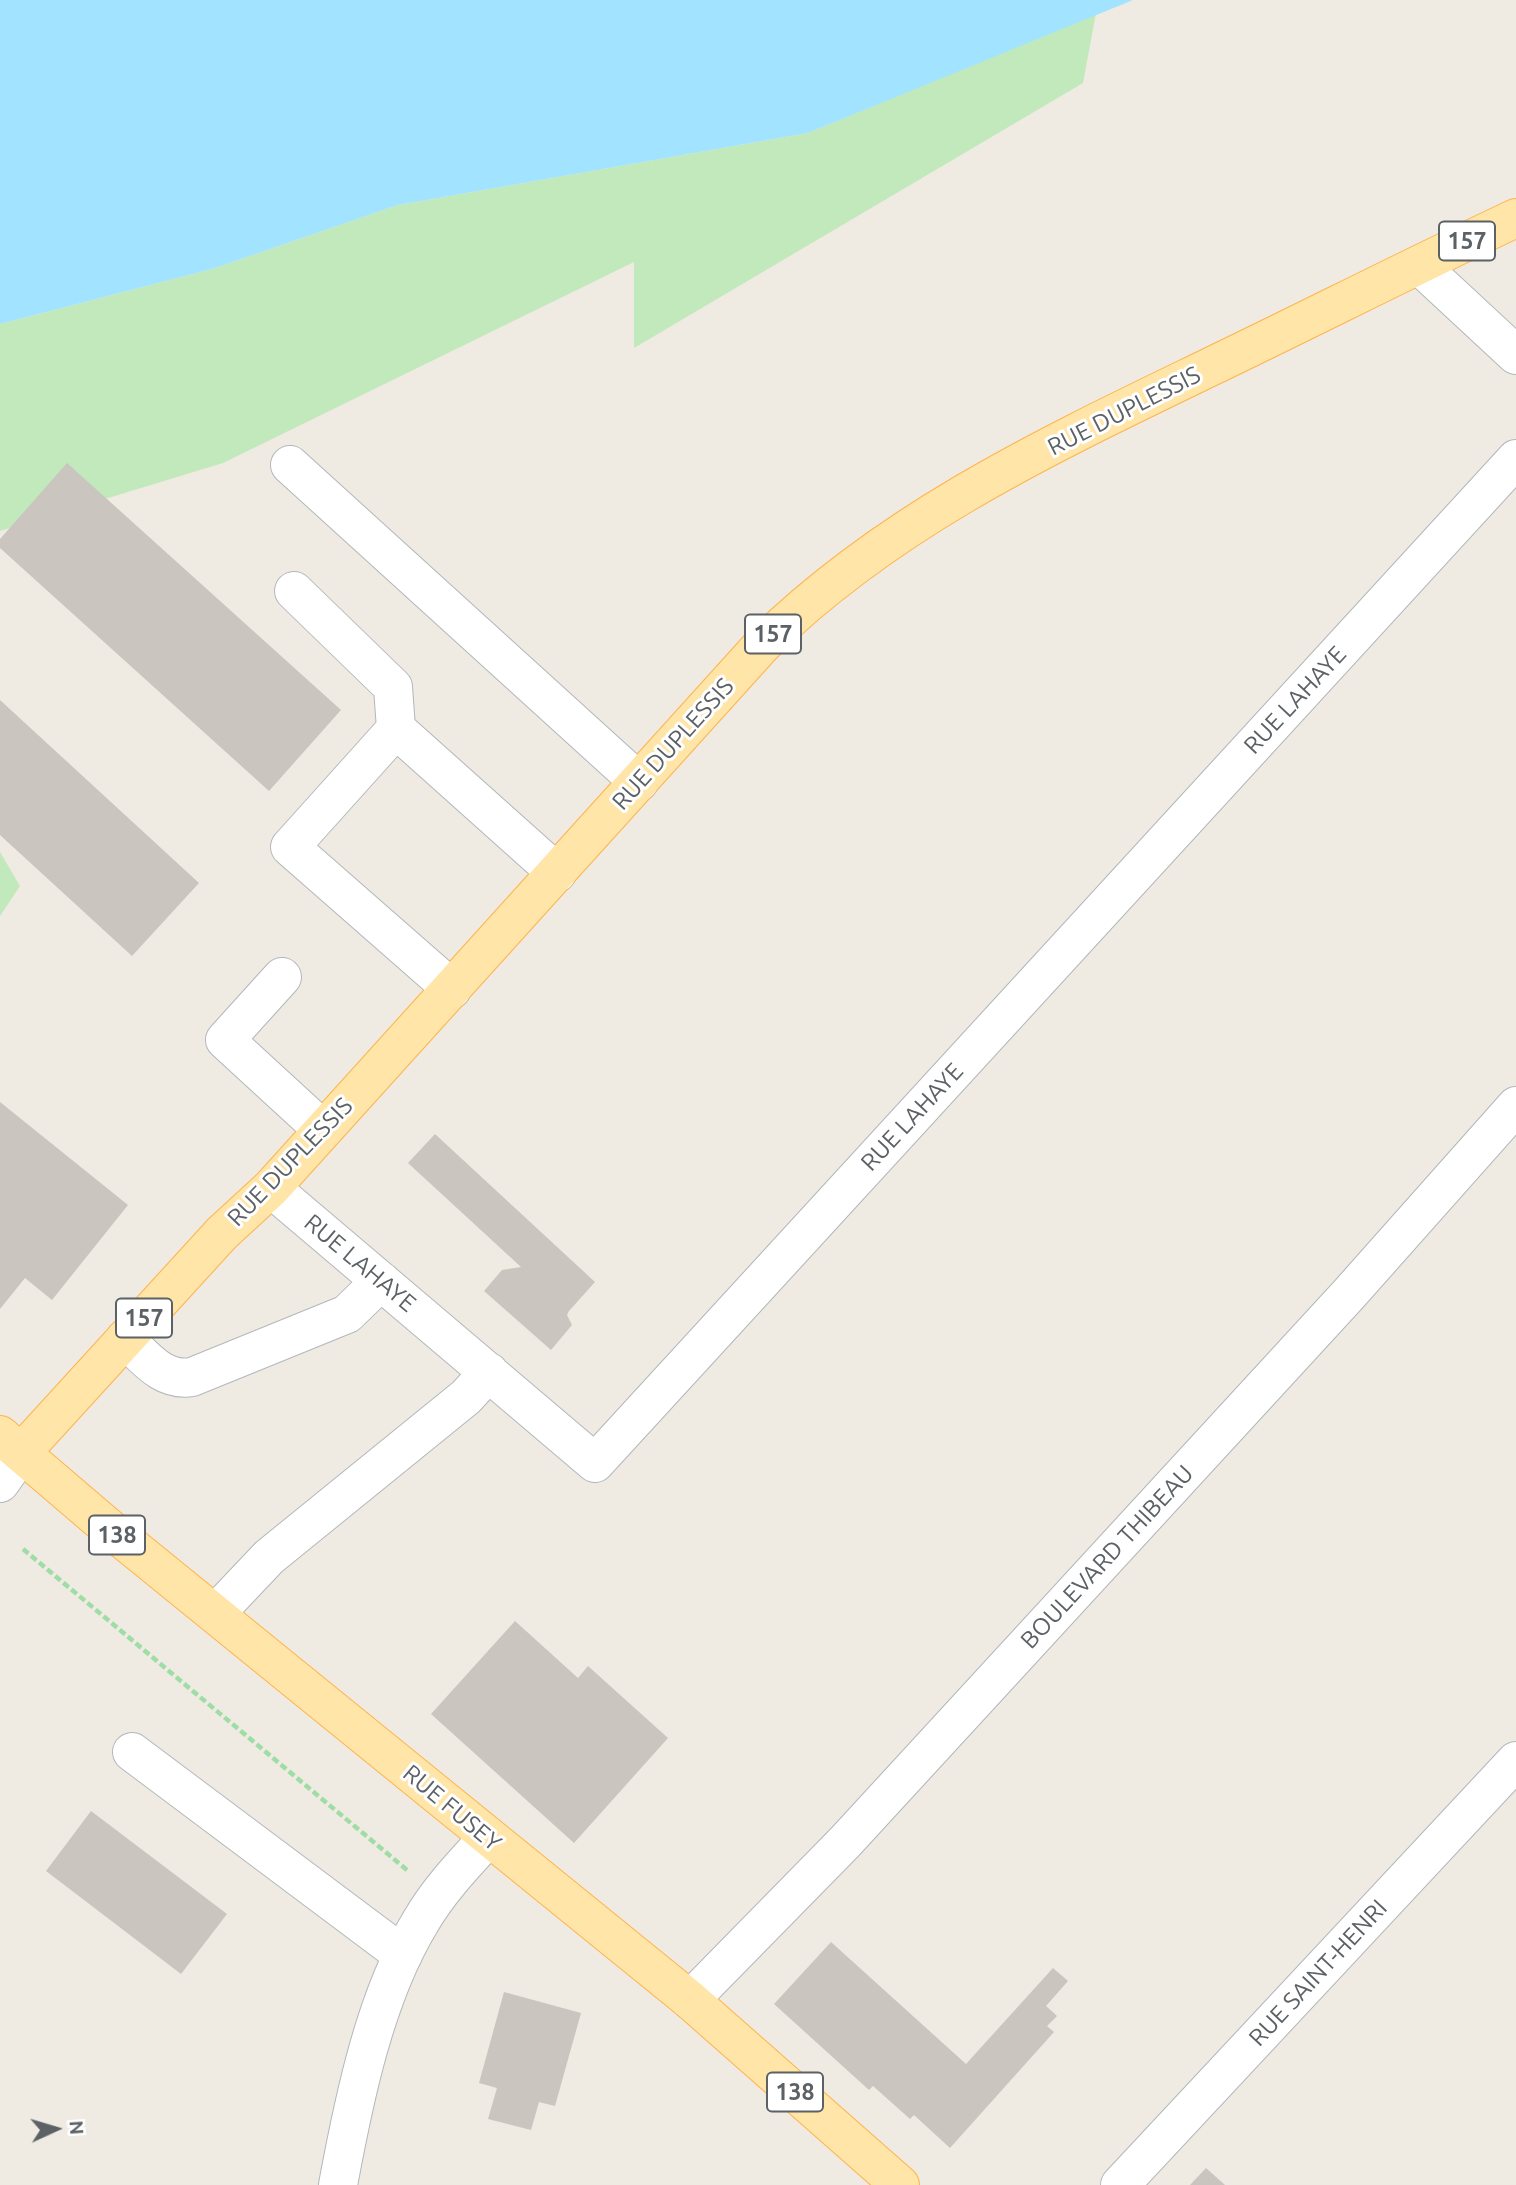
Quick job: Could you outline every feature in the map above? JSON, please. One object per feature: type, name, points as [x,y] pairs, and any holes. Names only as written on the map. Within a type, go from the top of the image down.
[{"type":"main road","name":"RUE DUPLESSIS","points":[[11,1443],[125,1339],[222,1233],[271,1188],[787,620],[838,575],[911,524],[1067,438],[1516,218]]},
{"type":"main road","name":"RUE FUSEY","points":[[11,1443],[488,1838],[690,2000],[900,2185]]},
{"type":"street","points":[[1419,265],[1516,355]]},
{"type":"street","name":"RUE LAHAYE","points":[[271,1188],[595,1463],[1516,459]]},
{"type":"street","points":[[290,465],[639,782]]},
{"type":"street","points":[[294,591],[393,687],[396,729],[558,873]]},
{"type":"street","points":[[396,729],[290,847],[452,989]]},
{"type":"street","points":[[282,977],[226,1040],[323,1130]]},
{"type":"street","name":"BOULEVARD THIBEAU","points":[[690,2000],[845,1842],[1349,1294],[1516,1106]]},
{"type":"street","points":[[125,1339],[163,1374],[173,1378],[192,1377],[347,1314],[382,1281]]},
{"type":"street","points":[[215,1614],[269,1557],[466,1397],[489,1371]]},
{"type":"street","points":[[0,1483],[11,1443]]},
{"type":"street","points":[[132,1752],[403,1955]]},
{"type":"street","name":"RUE SAINT-HENRI","points":[[1120,2185],[1516,1761]]},
{"type":"street","points":[[338,2185],[360,2081],[403,1955],[438,1895],[488,1838]]},
{"type":"path","points":[[23,1549],[438,1895]]},
{"type":"green space","points":[[1096,13],[1083,83],[634,348],[634,262],[223,463],[0,531],[0,324],[212,269],[398,205],[808,133]]},
{"type":"green space","points":[[0,852],[20,886],[0,916]]},
{"type":"water","points":[[0,0],[1133,0],[808,133],[398,205],[212,269],[0,324]]},
{"type":"building","points":[[67,463],[341,710],[269,791],[0,548],[0,539]]},
{"type":"building","points":[[0,700],[199,883],[132,956],[0,835]]},
{"type":"building","points":[[0,1102],[128,1205],[52,1300],[25,1278],[0,1309]]},
{"type":"building","points":[[435,1134],[595,1282],[569,1311],[567,1315],[572,1325],[551,1350],[484,1291],[502,1270],[521,1267],[408,1163]]},
{"type":"building","points":[[515,1621],[578,1678],[588,1666],[668,1738],[574,1843],[431,1714]]},
{"type":"building","points":[[91,1811],[227,1914],[181,1974],[46,1871]]},
{"type":"building","points":[[831,1942],[966,2064],[1053,1968],[1068,1981],[1046,2006],[1057,2016],[1047,2026],[1054,2032],[950,2148],[914,2115],[910,2119],[873,2086],[869,2090],[774,2004]]},
{"type":"building","points":[[504,1992],[581,2013],[555,2106],[539,2102],[531,2130],[488,2119],[497,2088],[479,2083]]},
{"type":"building","points":[[1206,2168],[1225,2185],[1190,2185]]}]
